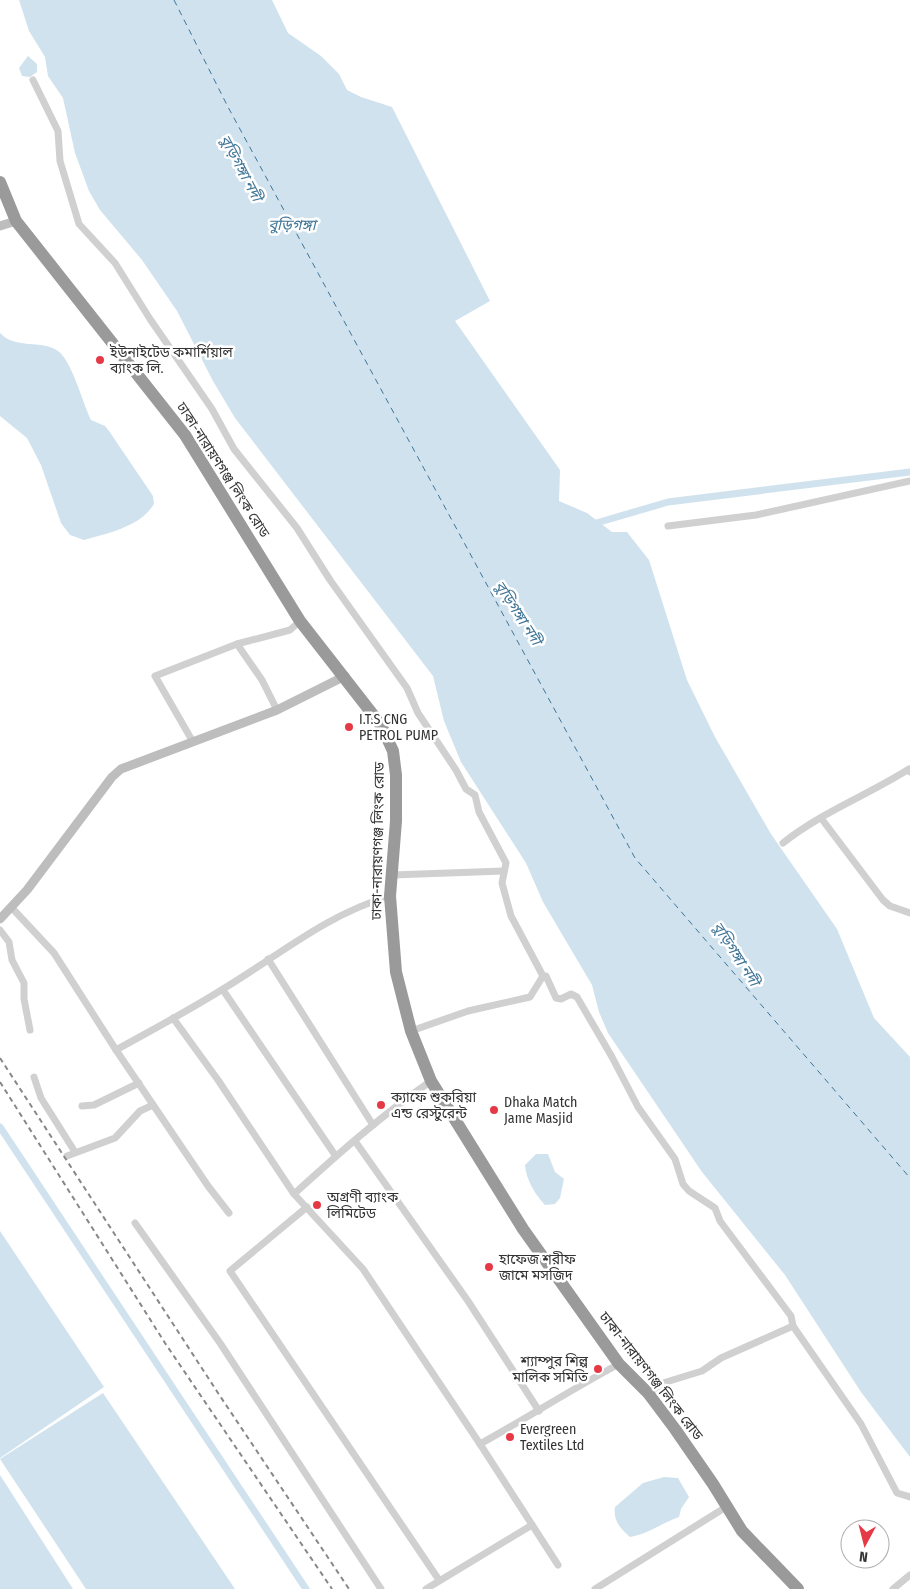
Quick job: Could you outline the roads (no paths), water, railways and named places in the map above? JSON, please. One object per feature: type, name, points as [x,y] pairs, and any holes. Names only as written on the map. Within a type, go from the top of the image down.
[{"type":"highway","name":"ঢাকা-নারায়ণগঞ্জ লিংক রোড","points":[[0,182],[16,221],[185,435],[300,621],[345,676],[381,725],[393,751],[396,775],[396,821],[390,896],[396,972],[411,1031],[431,1081],[523,1229],[619,1364],[648,1393],[699,1463],[742,1532],[798,1589]]},
{"type":"street","points":[[33,80],[58,131],[60,162],[79,224],[115,263],[150,319],[207,402],[234,449],[297,528],[330,580],[407,688],[418,713],[456,770],[466,789],[475,795],[479,812],[506,863],[502,883],[511,916],[543,976],[546,976],[556,998],[561,999],[571,994],[577,997],[604,1041],[638,1107],[675,1159],[683,1184],[689,1192],[715,1208],[720,1221],[791,1316],[793,1326],[861,1424],[897,1493],[910,1497]]},
{"type":"street","points":[[0,226],[16,221]]},
{"type":"street","points":[[668,526],[756,514],[910,481]]},
{"type":"street","points":[[193,742],[155,676],[237,644],[290,630],[300,621]]},
{"type":"street","points":[[237,644],[262,680],[277,710]]},
{"type":"street","points":[[0,919],[12,908],[66,840],[112,777],[121,769],[277,710],[345,676]]},
{"type":"street","points":[[784,843],[821,818],[909,769],[910,772]]},
{"type":"street","points":[[821,818],[883,900],[890,906],[910,913]]},
{"type":"street","points":[[392,875],[504,871]]},
{"type":"street","points":[[116,1050],[223,990],[333,918],[362,904],[390,896]]},
{"type":"street","points":[[12,908],[54,953],[116,1050],[229,1214]]},
{"type":"street","points":[[0,930],[9,942],[12,960],[24,983],[24,999],[30,1030]]},
{"type":"street","points":[[268,959],[373,1125]]},
{"type":"street","points":[[411,1031],[468,1011],[530,997],[543,976]]},
{"type":"street","points":[[223,990],[335,1155]]},
{"type":"street","points":[[173,1018],[218,1080],[294,1194],[363,1269],[558,1565]]},
{"type":"street","points":[[34,1077],[41,1098],[75,1152]]},
{"type":"street","points":[[294,1194],[335,1155],[355,1141],[390,1109],[431,1081]]},
{"type":"street","points":[[82,1106],[94,1105],[139,1083]]},
{"type":"street","points":[[67,1156],[115,1138],[140,1111],[153,1105]]},
{"type":"street","points":[[355,1141],[462,1294],[539,1411]]},
{"type":"street","points":[[307,1207],[230,1271],[439,1580]]},
{"type":"street","points":[[135,1223],[220,1343],[381,1589]]},
{"type":"street","points":[[648,1393],[663,1383],[702,1371],[721,1358],[793,1326]]},
{"type":"street","points":[[480,1444],[539,1411],[559,1396],[619,1364]]},
{"type":"street","points":[[595,1589],[726,1507]]},
{"type":"street","points":[[426,1589],[532,1525]]},
{"type":"street","points":[[893,1589],[910,1575]]},
{"type":"water","name":"বুড়িগঙ্গা","points":[[19,0],[272,0],[288,33],[321,56],[339,74],[347,90],[361,97],[392,107],[490,301],[455,321],[560,470],[559,501],[587,513],[612,532],[627,532],[649,560],[687,680],[715,737],[771,834],[837,929],[874,1018],[910,1057],[910,1457],[861,1392],[785,1275],[702,1172],[608,1033],[599,1012],[592,985],[543,902],[526,863],[461,762],[444,721],[433,676],[235,418],[213,381],[177,311],[142,260],[100,210],[89,191],[75,153],[63,98],[48,76],[45,57],[29,31]]},
{"type":"water","points":[[28,56],[37,64],[37,72],[30,77],[22,76],[19,68]]},
{"type":"water","points":[[0,333],[13,341],[51,347],[63,356],[91,420],[105,426],[153,496],[154,504],[141,518],[113,532],[84,540],[70,535],[61,523],[41,465],[27,438],[0,416]]},
{"type":"water","points":[[536,1154],[548,1154],[555,1172],[564,1179],[560,1198],[555,1204],[545,1205],[529,1181],[525,1165]]},
{"type":"water","points":[[0,1231],[104,1387],[0,1458]]},
{"type":"water","points":[[103,1393],[235,1589],[86,1589],[0,1459]]},
{"type":"water","points":[[0,1475],[73,1589],[0,1589]]},
{"type":"water","points":[[664,1477],[678,1478],[689,1497],[681,1509],[679,1517],[630,1537],[618,1524],[615,1516],[615,1507],[643,1483]]},
{"type":"waterway","points":[[593,524],[668,502],[910,472]]},
{"type":"waterway","points":[[0,1127],[306,1589]]},
{"type":"railway","points":[[0,1058],[218,1393],[349,1589]]},
{"type":"railway","points":[[0,1082],[165,1343],[332,1589]]},
{"type":"place","name":"ইউনাইটেড কমার্শিয়াল ব্যাংক লি.","points":[[100,360]]},
{"type":"place","name":"I.T.S CNG PETROL PUMP","points":[[349,727]]},
{"type":"place","name":"ক্যাফে শুকরিয়া এন্ড রেস্টুরেন্ট","points":[[381,1105]]},
{"type":"place","name":"Dhaka Match Jame Masjid","points":[[494,1110]]},
{"type":"place","name":"অগ্রণী ব্যাংক লিমিটেড","points":[[317,1205]]},
{"type":"place","name":"হাফেজ শরীফ জামে মসজিদ","points":[[489,1267]]},
{"type":"place","name":"শ্যাম্পুর শিল্প মালিক সমিতি","points":[[598,1369]]},
{"type":"place","name":"Evergreen Textiles Ltd","points":[[510,1437]]},
{"type":"water label","name":"বুড়িগঙ্গা নদী","points":[[241,168]]},
{"type":"water label","name":"বুড়িগঙ্গা নদী","points":[[518,613]]},
{"type":"water label","name":"বুড়িগঙ্গা নদী","points":[[736,954]]}]
